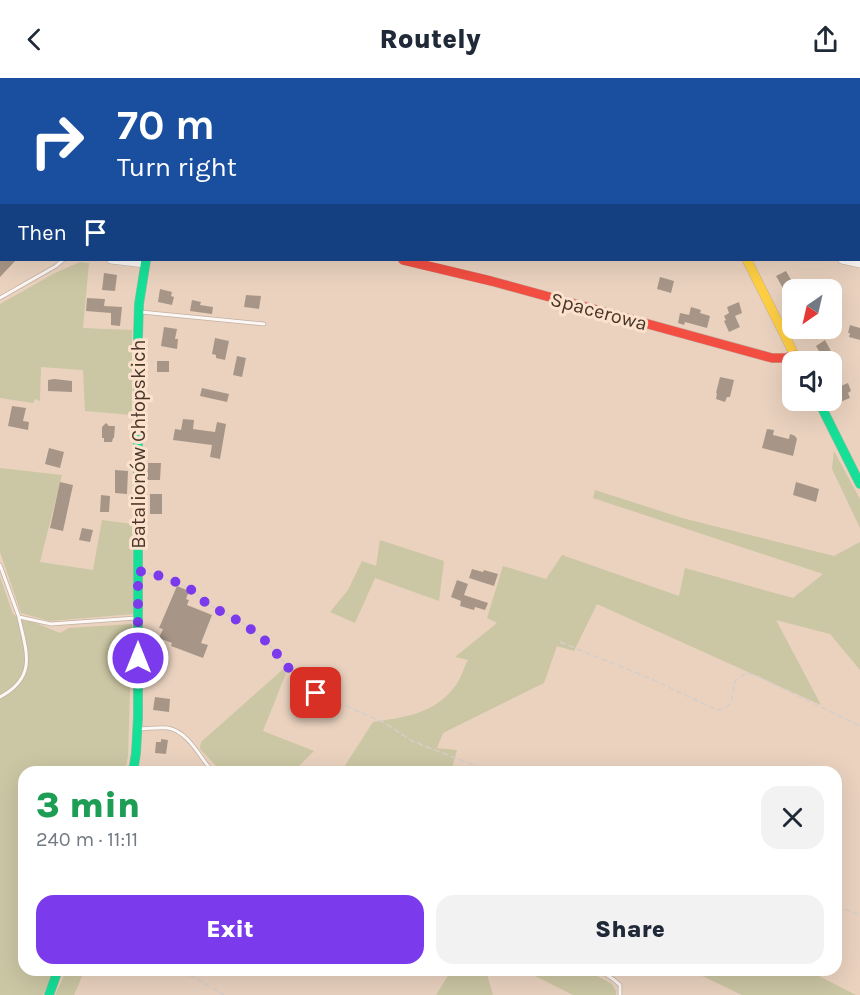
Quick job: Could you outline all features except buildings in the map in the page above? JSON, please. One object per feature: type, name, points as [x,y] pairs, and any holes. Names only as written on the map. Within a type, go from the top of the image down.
[{"type":"street","points":[[128,261],[146,262]]},
{"type":"street","name":"Spacerowa","points":[[407,261],[491,281],[772,358],[782,358]]},
{"type":"street","points":[[748,261],[793,351]]},
{"type":"street","name":"Batalionów Chłopskich","points":[[134,766],[137,729],[138,618],[137,378],[139,312],[146,262]]},
{"type":"street","points":[[824,411],[860,484]]},
{"type":"street","points":[[49,995],[56,976]]},
{"type":"lane","points":[[0,297],[62,261]]},
{"type":"lane","points":[[139,312],[264,324]]},
{"type":"lane","points":[[0,565],[19,617],[26,648],[26,665],[21,679],[0,697]]},
{"type":"lane","points":[[19,617],[51,624],[138,618]]},
{"type":"lane","points":[[137,729],[170,728],[180,733],[208,766]]},
{"type":"lane","points":[[608,976],[620,985],[620,995]]},
{"type":"path","points":[[138,571],[154,574],[187,586],[207,604],[244,624],[267,642],[292,672],[316,693],[385,723],[412,741],[477,766]]},
{"type":"path","points":[[560,642],[647,677],[717,710],[731,703],[735,681],[746,673],[755,675],[860,726]]},
{"type":"path","points":[[842,908],[860,915]]},
{"type":"path","points":[[191,976],[224,995]]},
{"type":"shaded area","points":[[80,262],[89,263],[83,328],[132,330],[132,415],[85,411],[83,370],[41,367],[40,401],[35,399],[33,403],[0,398],[0,304],[55,273]]},
{"type":"shaded area","points":[[834,451],[860,499],[860,528],[832,469]]},
{"type":"shaded area","points":[[0,468],[62,475],[40,562],[93,570],[102,520],[132,524],[134,614],[50,621],[21,613],[0,552]]},
{"type":"shaded area","points":[[595,490],[682,518],[834,556],[860,542],[860,670],[830,634],[776,620],[821,705],[597,604],[574,651],[557,646],[544,683],[443,733],[437,748],[457,750],[453,766],[345,766],[373,722],[426,710],[445,698],[455,686],[468,660],[455,657],[497,623],[487,618],[503,566],[546,579],[562,555],[679,596],[685,568],[793,598],[823,574],[593,498]]},
{"type":"shaded area","points":[[380,540],[444,561],[439,601],[375,578],[355,623],[330,612],[348,590],[362,561],[376,566]]},
{"type":"shaded area","points":[[0,577],[13,614],[26,622],[26,619],[60,633],[69,628],[132,624],[126,766],[18,766],[18,976],[51,976],[43,995],[0,995]]},
{"type":"shaded area","points":[[290,663],[263,731],[314,751],[299,766],[216,766],[200,749],[201,742]]},
{"type":"shaded area","points":[[64,976],[82,976],[74,995],[55,995]]},
{"type":"shaded area","points":[[448,976],[487,976],[493,995],[436,995]]},
{"type":"shaded area","points":[[535,976],[597,976],[612,984],[616,991],[616,995],[573,995]]},
{"type":"shaded area","points":[[702,976],[819,976],[856,995],[742,995]]},
{"type":"traffic: fast","points":[[134,766],[138,717],[138,337],[139,304],[146,261]]},
{"type":"traffic: fast","points":[[824,411],[860,484]]},
{"type":"traffic: fast","points":[[49,995],[56,976]]},
{"type":"traffic: slow","points":[[748,261],[792,351]]},
{"type":"traffic: jam","points":[[407,261],[491,281],[772,358],[782,358]]},
{"type":"route","points":[[138,658],[138,571],[154,574],[187,586],[207,604],[244,624],[267,642],[292,672],[316,693]]}]
